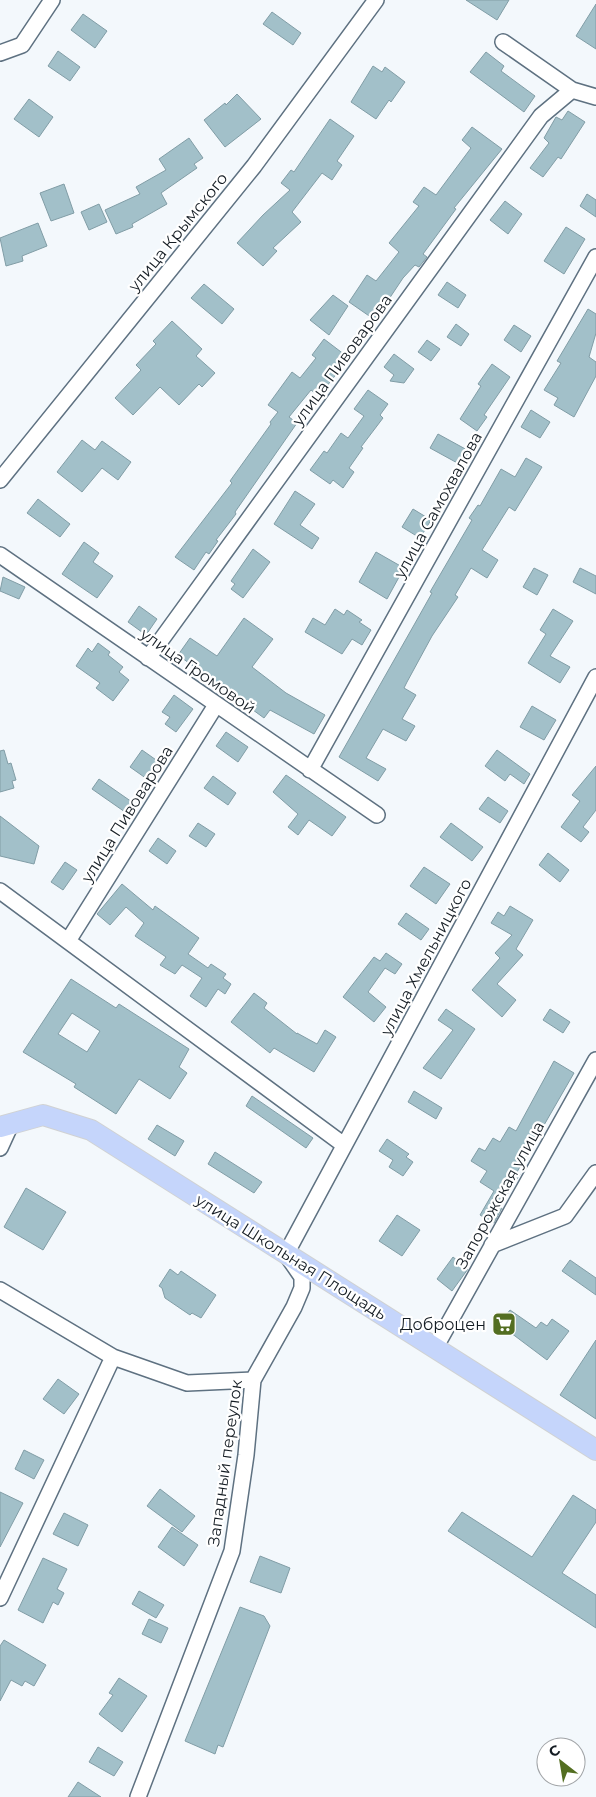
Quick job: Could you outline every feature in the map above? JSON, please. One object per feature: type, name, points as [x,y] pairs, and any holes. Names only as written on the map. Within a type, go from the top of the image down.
[{"type":"main road","name":"улица Школьная Площадь","points":[[6,1126],[43,1116],[91,1130],[596,1450]]},
{"type":"street","points":[[0,53],[22,45],[52,0]]},
{"type":"street","name":"улица Крымского","points":[[0,480],[254,166],[376,0]]},
{"type":"street","points":[[503,42],[572,90],[596,97]]},
{"type":"street","name":"улица Пивоварова","points":[[148,658],[541,116],[572,90]]},
{"type":"street","name":"улица Самохвалова","points":[[310,770],[596,257]]},
{"type":"street","name":"улица Громовой","points":[[0,555],[377,815]]},
{"type":"street","name":"улица Хмельницкого","points":[[286,1254],[596,677]]},
{"type":"street","name":"улица Пивоварова","points":[[68,941],[216,705]]},
{"type":"street","points":[[0,891],[344,1145]]},
{"type":"street","name":"Запорожская улица","points":[[434,1348],[596,1060]]},
{"type":"street","points":[[0,1148],[6,1126]]},
{"type":"street","points":[[492,1245],[565,1216],[596,1173]]},
{"type":"street","name":"Западный переулок","points":[[138,1797],[232,1551],[246,1455],[253,1380],[294,1307],[302,1288],[302,1277],[286,1254]]},
{"type":"street","points":[[0,1290],[113,1357],[187,1382],[253,1380]]},
{"type":"street","points":[[0,1598],[113,1357]]},
{"type":"building","points":[[466,0],[509,0],[497,20]]},
{"type":"building","points":[[596,4],[596,49],[576,36]]},
{"type":"building","points":[[272,12],[301,33],[293,45],[263,24]]},
{"type":"building","points":[[83,14],[107,31],[95,48],[71,30]]},
{"type":"building","points":[[58,51],[80,67],[70,81],[48,66]]},
{"type":"building","points":[[486,52],[504,66],[501,71],[535,96],[524,112],[470,72]]},
{"type":"building","points":[[373,66],[382,72],[385,67],[405,82],[376,119],[351,102]]},
{"type":"building","points":[[237,94],[261,119],[225,147],[204,120],[225,103],[226,105]]},
{"type":"building","points":[[29,99],[53,117],[39,137],[14,119]]},
{"type":"building","points":[[568,111],[585,122],[561,159],[558,157],[543,177],[530,168],[549,143],[544,138],[556,117],[562,120]]},
{"type":"building","points":[[330,119],[354,136],[337,161],[342,165],[332,180],[322,173],[292,212],[301,222],[273,248],[277,251],[263,266],[237,243],[290,190],[281,183],[291,170],[294,172]]},
{"type":"building","points":[[472,127],[502,149],[454,208],[456,209],[423,254],[427,257],[419,267],[415,265],[403,278],[375,320],[349,302],[367,275],[376,281],[399,252],[389,243],[419,206],[413,202],[424,187],[436,195],[471,148],[462,140]]},
{"type":"building","points":[[189,138],[203,158],[194,164],[197,168],[161,193],[167,204],[132,224],[133,227],[116,234],[105,210],[140,194],[136,187],[166,170],[159,159]]},
{"type":"building","points":[[64,184],[74,213],[51,221],[40,193]]},
{"type":"building","points":[[587,194],[596,200],[596,217],[580,206]]},
{"type":"building","points":[[505,201],[522,214],[508,234],[490,220]]},
{"type":"building","points":[[99,204],[107,222],[89,230],[81,212]]},
{"type":"building","points":[[38,223],[47,246],[22,256],[23,261],[6,266],[0,238]]},
{"type":"building","points":[[566,227],[585,239],[564,274],[544,261]]},
{"type":"building","points":[[447,282],[466,295],[458,308],[438,295]]},
{"type":"building","points":[[204,284],[234,309],[222,324],[191,298]]},
{"type":"building","points":[[333,295],[348,306],[329,335],[310,320]]},
{"type":"building","points":[[588,309],[596,314],[596,333],[589,357],[596,362],[596,376],[574,417],[554,405],[558,398],[544,390],[561,363],[557,361]]},
{"type":"building","points":[[172,321],[202,349],[196,356],[215,373],[202,387],[199,384],[179,405],[160,387],[133,415],[115,398],[141,370],[136,365],[156,344],[153,341]]},
{"type":"building","points":[[456,324],[469,334],[461,346],[447,337]]},
{"type":"building","points":[[514,325],[531,336],[521,352],[504,340]]},
{"type":"building","points":[[324,339],[349,358],[319,396],[311,390],[289,417],[297,423],[235,512],[236,514],[216,540],[218,541],[209,554],[206,552],[194,570],[175,557],[232,483],[230,481],[271,424],[270,422],[278,412],[268,405],[292,372],[300,378],[316,358],[312,355]]},
{"type":"building","points":[[427,340],[440,349],[431,361],[418,352]]},
{"type":"building","points":[[394,354],[414,369],[404,383],[390,381],[394,375],[384,367]]},
{"type":"building","points":[[492,364],[510,377],[484,415],[487,417],[477,431],[460,419],[481,386],[478,384]]},
{"type":"building","points":[[368,390],[388,404],[380,415],[383,418],[361,447],[363,448],[349,468],[354,472],[343,488],[333,480],[330,484],[310,470],[324,451],[327,453],[341,433],[348,438],[364,416],[354,409]]},
{"type":"building","points":[[531,410],[550,422],[540,438],[521,427]]},
{"type":"building","points":[[438,434],[469,451],[461,465],[430,448]]},
{"type":"building","points":[[82,440],[95,450],[102,441],[131,462],[118,480],[102,468],[82,492],[57,472]]},
{"type":"building","points":[[526,458],[542,467],[515,511],[509,507],[482,550],[498,560],[487,578],[471,568],[455,595],[458,597],[432,636],[404,688],[416,695],[402,719],[415,726],[406,741],[383,729],[366,758],[386,769],[378,781],[339,757],[472,520],[469,518],[478,505],[480,506],[501,469],[515,477]]},
{"type":"building","points":[[295,491],[315,504],[300,525],[319,538],[312,549],[274,524]]},
{"type":"building","points":[[38,499],[70,524],[60,537],[27,513]]},
{"type":"building","points":[[413,509],[431,520],[420,538],[402,527]]},
{"type":"building","points":[[84,542],[99,553],[93,562],[113,576],[97,598],[62,574]]},
{"type":"building","points":[[253,549],[270,562],[243,598],[231,589],[235,584],[231,581]]},
{"type":"building","points":[[376,552],[404,568],[387,599],[359,582]]},
{"type":"building","points":[[534,568],[548,575],[537,595],[523,587]]},
{"type":"building","points":[[580,568],[596,576],[596,594],[573,582]]},
{"type":"building","points":[[3,577],[25,587],[19,599],[0,591]]},
{"type":"building","points":[[139,606],[157,619],[146,635],[128,622]]},
{"type":"building","points":[[335,609],[344,615],[347,610],[362,620],[359,622],[371,630],[362,645],[352,639],[342,654],[305,632],[313,618],[325,625]]},
{"type":"building","points":[[553,609],[573,621],[550,656],[570,667],[560,683],[528,663],[546,634],[540,630]]},
{"type":"building","points":[[244,618],[273,639],[252,667],[286,693],[325,715],[314,734],[270,710],[264,718],[178,655],[190,638],[217,656]]},
{"type":"building","points":[[98,643],[110,652],[108,655],[123,667],[119,672],[129,680],[113,701],[96,688],[100,683],[76,666],[88,648],[92,652]]},
{"type":"building","points":[[174,695],[193,709],[176,732],[165,724],[170,717],[162,712]]},
{"type":"building","points":[[532,706],[556,720],[544,740],[520,727]]},
{"type":"building","points":[[226,732],[248,747],[238,762],[216,746]]},
{"type":"building","points":[[4,750],[8,764],[11,763],[16,780],[12,781],[14,788],[0,792],[0,751]]},
{"type":"building","points":[[142,750],[159,762],[147,779],[130,767]]},
{"type":"building","points":[[497,750],[530,774],[524,784],[510,774],[505,781],[485,766]]},
{"type":"building","points":[[596,766],[596,810],[583,827],[589,832],[581,842],[561,827],[580,801],[572,795]]},
{"type":"building","points":[[286,775],[346,817],[332,836],[309,820],[298,835],[288,827],[298,814],[273,792]]},
{"type":"building","points":[[213,776],[236,793],[228,805],[204,788]]},
{"type":"building","points":[[99,779],[132,802],[125,812],[92,789]]},
{"type":"building","points":[[488,797],[508,811],[500,823],[479,809]]},
{"type":"building","points":[[0,816],[39,846],[34,864],[0,856]]},
{"type":"building","points":[[198,823],[215,834],[206,847],[189,836]]},
{"type":"building","points":[[451,823],[483,847],[472,861],[440,837]]},
{"type":"building","points":[[158,838],[176,851],[167,864],[149,851]]},
{"type":"building","points":[[548,853],[569,870],[560,882],[539,865]]},
{"type":"building","points":[[65,862],[77,870],[63,890],[51,882]]},
{"type":"building","points":[[424,867],[450,884],[436,904],[410,886]]},
{"type":"building","points":[[122,884],[153,910],[155,906],[199,938],[188,954],[208,968],[211,964],[226,974],[223,978],[231,984],[225,994],[218,989],[206,1007],[190,996],[202,978],[182,965],[175,974],[160,965],[166,957],[135,936],[144,923],[126,907],[110,925],[97,914]]},
{"type":"building","points":[[510,906],[533,920],[516,949],[523,955],[497,984],[516,1000],[502,1017],[472,990],[500,958],[495,953],[512,935],[491,923],[498,912],[504,916]]},
{"type":"building","points":[[406,913],[429,929],[421,940],[398,924]]},
{"type":"building","points":[[386,953],[402,964],[395,974],[385,968],[368,992],[386,1007],[374,1022],[343,997],[374,957],[380,961]]},
{"type":"building","points":[[71,979],[116,1008],[119,1004],[189,1049],[179,1067],[187,1073],[170,1099],[139,1079],[116,1114],[74,1087],[76,1084],[23,1052]],"holes":[[[72,1013],[100,1031],[87,1052],[58,1034]]]},
{"type":"building","points":[[254,993],[267,1003],[264,1008],[297,1034],[317,1044],[325,1030],[336,1037],[314,1072],[274,1048],[270,1053],[231,1022]]},
{"type":"building","points":[[446,1009],[475,1029],[441,1079],[423,1068],[453,1030],[438,1020]]},
{"type":"building","points":[[550,1009],[570,1022],[563,1033],[543,1020]]},
{"type":"building","points":[[554,1061],[574,1073],[517,1172],[520,1174],[499,1207],[502,1208],[494,1223],[480,1215],[494,1191],[480,1182],[487,1171],[471,1161],[479,1148],[485,1151],[493,1138],[500,1142],[509,1127],[516,1131]]},
{"type":"building","points":[[414,1091],[442,1108],[436,1119],[408,1102]]},
{"type":"building","points":[[252,1096],[313,1138],[306,1148],[246,1106]]},
{"type":"building","points":[[157,1125],[184,1141],[175,1156],[148,1139]]},
{"type":"building","points":[[387,1139],[409,1154],[406,1157],[413,1162],[403,1176],[389,1167],[393,1160],[379,1151]]},
{"type":"building","points":[[215,1152],[262,1182],[254,1193],[208,1164]]},
{"type":"building","points":[[26,1188],[66,1212],[43,1250],[4,1227]]},
{"type":"building","points":[[397,1215],[420,1230],[402,1256],[379,1241]]},
{"type":"building","points":[[453,1257],[468,1269],[452,1291],[437,1279]]},
{"type":"building","points":[[570,1260],[596,1278],[596,1295],[562,1271]]},
{"type":"building","points":[[170,1269],[178,1275],[181,1271],[216,1295],[201,1318],[192,1313],[190,1315],[165,1298],[162,1288],[159,1286]]},
{"type":"building","points":[[510,1310],[536,1328],[541,1322],[547,1326],[552,1319],[569,1331],[547,1360],[499,1324]]},
{"type":"building","points":[[596,1340],[596,1419],[560,1395]]},
{"type":"building","points":[[58,1379],[79,1394],[64,1414],[43,1399]]},
{"type":"building","points":[[24,1450],[44,1460],[34,1479],[15,1469]]},
{"type":"building","points":[[160,1489],[195,1516],[182,1532],[147,1506]]},
{"type":"building","points":[[0,1492],[23,1503],[0,1547]]},
{"type":"building","points":[[573,1495],[596,1510],[596,1522],[562,1573],[596,1595],[596,1628],[448,1531],[462,1512],[532,1557]]},
{"type":"building","points":[[64,1513],[88,1525],[78,1546],[53,1534]]},
{"type":"building","points":[[172,1527],[198,1545],[184,1566],[158,1547]]},
{"type":"building","points":[[260,1556],[290,1568],[281,1593],[250,1582]]},
{"type":"building","points":[[43,1558],[67,1569],[57,1589],[64,1593],[58,1605],[53,1602],[43,1623],[18,1610]]},
{"type":"building","points":[[139,1591],[164,1605],[156,1618],[132,1604]]},
{"type":"building","points":[[240,1607],[264,1616],[270,1626],[223,1747],[218,1745],[215,1754],[185,1741]]},
{"type":"building","points":[[149,1619],[168,1628],[161,1643],[142,1634]]},
{"type":"building","points":[[4,1640],[46,1665],[34,1686],[25,1681],[22,1686],[11,1680],[0,1701],[0,1646]]},
{"type":"building","points":[[119,1678],[147,1696],[122,1732],[99,1714],[113,1695],[109,1693]]},
{"type":"building","points":[[98,1747],[123,1762],[114,1776],[89,1762]]},
{"type":"building","points":[[78,1782],[101,1797],[68,1797]]},
{"type":"place","name":"Доброцен","points":[[504,1324]]}]
